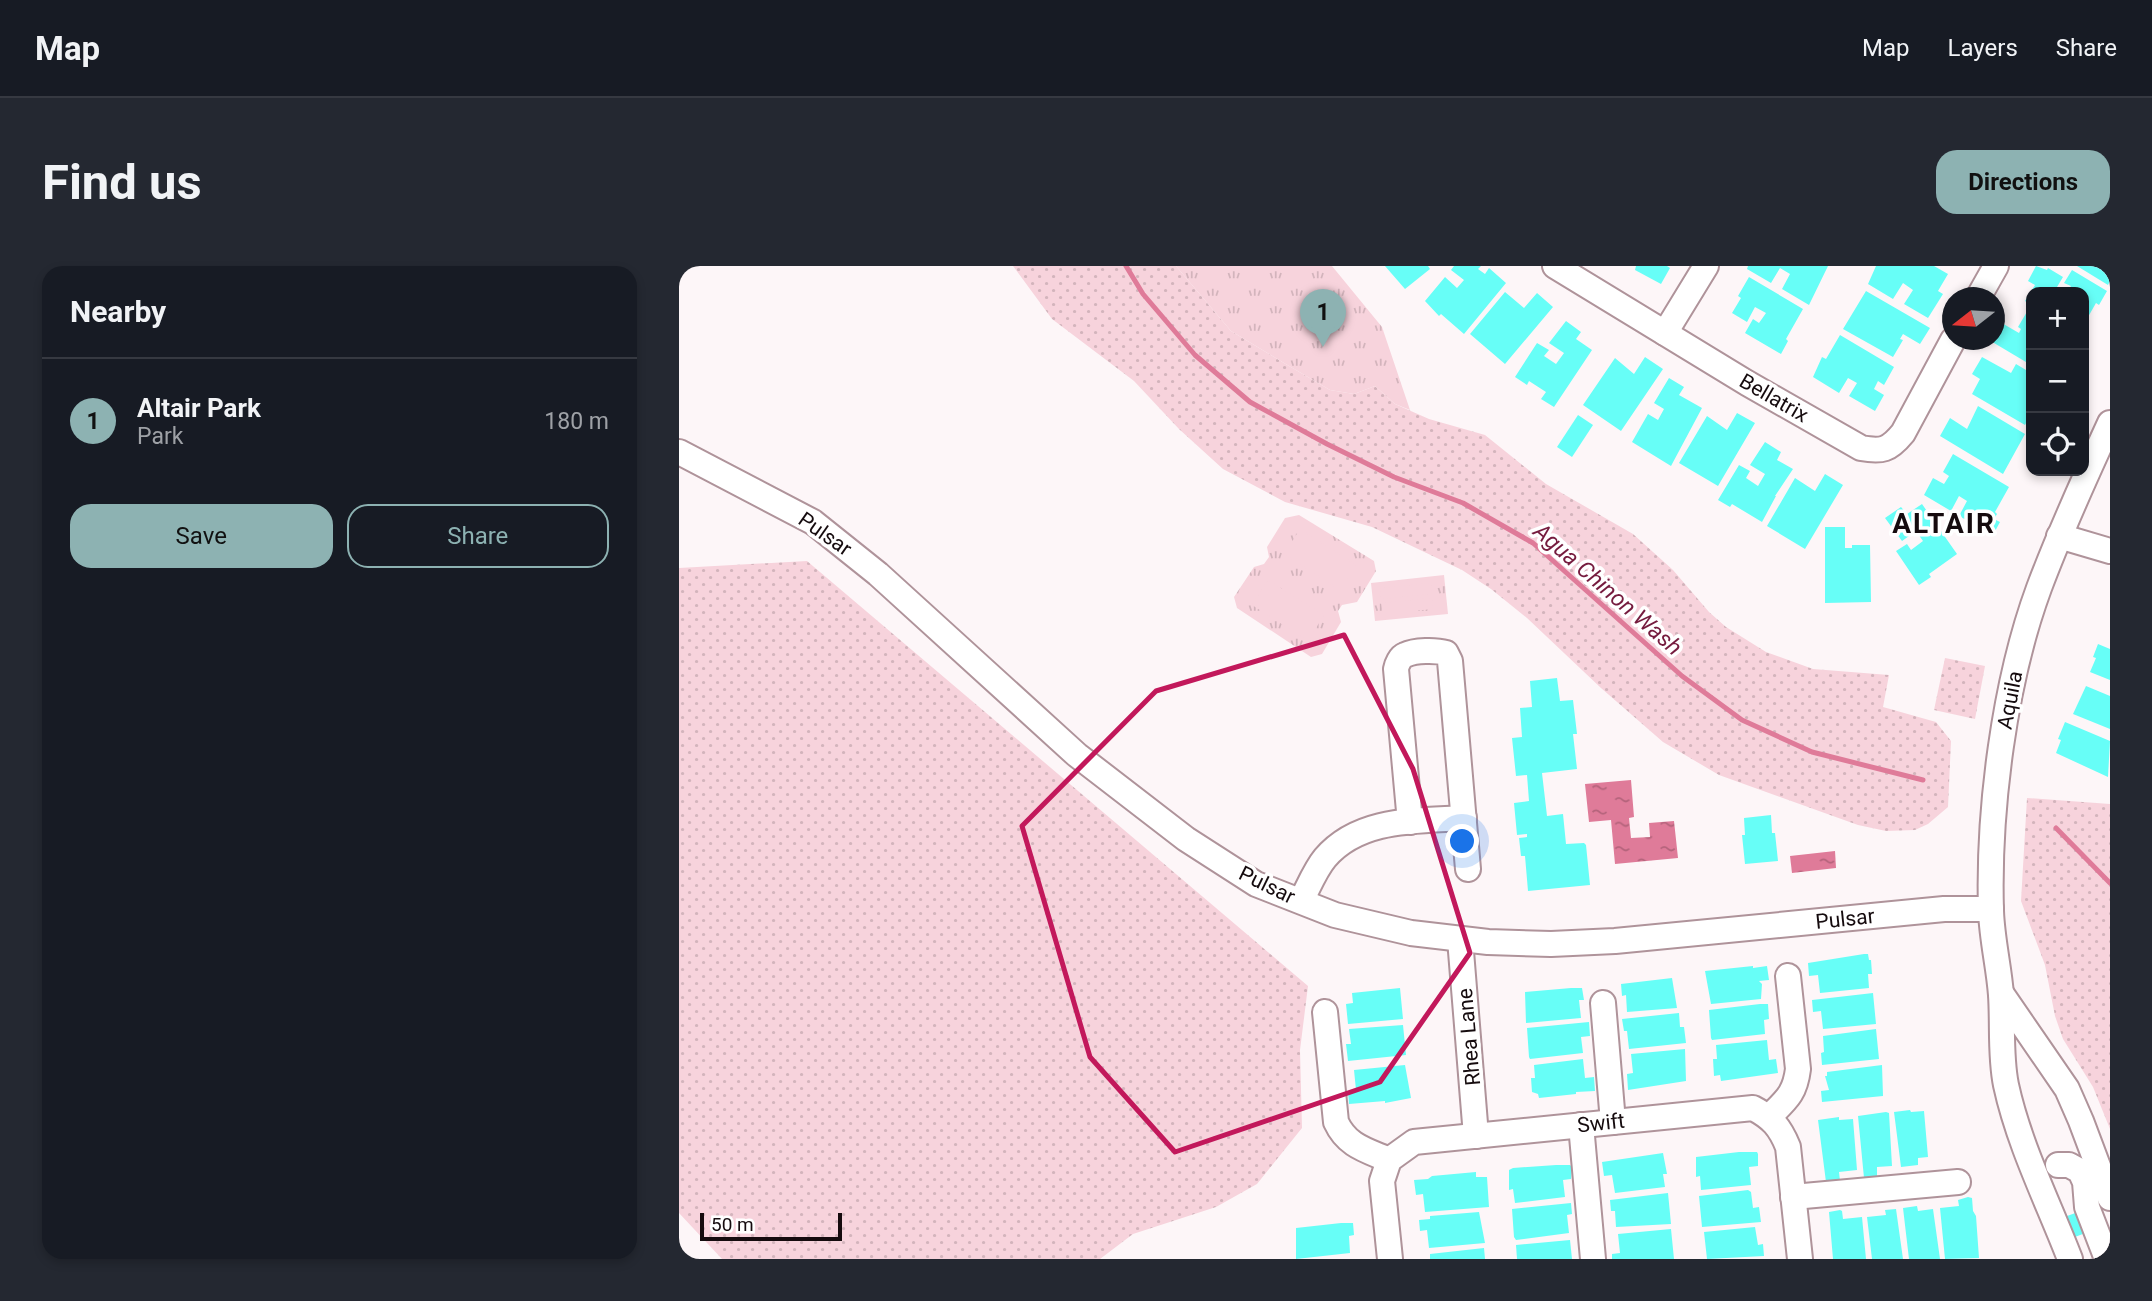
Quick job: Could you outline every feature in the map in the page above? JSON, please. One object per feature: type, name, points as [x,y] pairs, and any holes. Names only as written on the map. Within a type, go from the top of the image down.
[{"type":"street","name":"Bellatrix","points":[[1555,266],[1861,448],[1875,451],[1892,446],[1903,433],[1948,350]]},
{"type":"street","points":[[1665,333],[1706,266]]},
{"type":"street","points":[[1984,287],[1996,266]]},
{"type":"street","name":"Aquila","points":[[2070,1259],[2047,1170],[2023,1143],[2005,1081],[2001,993],[1994,952],[1991,909],[1993,835],[2003,732],[2021,650],[2038,591],[2059,536],[2110,423]]},
{"type":"street","name":"Pulsar","points":[[679,452],[813,522],[878,574],[1077,755],[1186,839],[1256,884],[1335,915],[1411,933],[1460,939],[1551,944],[1615,942],[1944,909],[1991,909]]},
{"type":"street","points":[[2059,536],[2110,551]]},
{"type":"street","points":[[1410,822],[1396,669],[1398,661],[1406,654],[1438,651],[1446,653],[1450,661],[1468,869]]},
{"type":"street","points":[[1301,901],[1325,858],[1349,837],[1390,823],[1464,818]]},
{"type":"street","name":"Rhea Lane","points":[[1460,939],[1476,1136]]},
{"type":"street","points":[[1788,976],[1798,1069],[1796,1084],[1791,1096],[1769,1117],[1781,1131],[1788,1147],[1800,1259]]},
{"type":"street","name":"Aquila","points":[[2001,993],[2067,1089],[2110,1198]]},
{"type":"street","points":[[1603,1003],[1613,1122]]},
{"type":"street","points":[[1325,1012],[1336,1122],[1342,1136],[1389,1160],[1382,1181],[1390,1259]]},
{"type":"street","name":"Swift","points":[[1389,1160],[1414,1142],[1753,1108],[1769,1117]]},
{"type":"street","points":[[1581,1125],[1593,1259]]},
{"type":"street","points":[[2047,1170],[2093,1152]]},
{"type":"street","points":[[2093,1152],[2086,1188],[2087,1207],[2107,1259]]},
{"type":"street","points":[[2047,1170],[2069,1165],[2080,1171],[2086,1188]]},
{"type":"street","points":[[1793,1197],[1958,1182]]},
{"type":"highlighted area","points":[[1344,635],[1413,769],[1470,953],[1380,1082],[1175,1152],[1090,1057],[1022,826],[1156,691]]},
{"type":"green space","points":[[1013,266],[1176,266],[1231,331],[1330,390],[1354,394],[1375,386],[1395,404],[1429,419],[1485,435],[1546,484],[1633,534],[1673,570],[1709,612],[1726,627],[1766,652],[1813,669],[1889,675],[1883,707],[1936,722],[1951,741],[1948,807],[1928,824],[1915,830],[1886,831],[1858,825],[1719,775],[1663,742],[1527,618],[1462,570],[1372,527],[1285,502],[1223,469],[1179,429],[1134,381],[1052,319]]},
{"type":"green space","points":[[1176,266],[1332,266],[1382,327],[1410,410],[1395,404],[1375,386],[1354,394],[1330,390],[1231,331]]},
{"type":"green space","points":[[1299,515],[1374,561],[1376,571],[1357,602],[1342,605],[1338,611],[1341,622],[1322,654],[1311,657],[1237,608],[1234,597],[1254,567],[1264,564],[1269,557],[1267,547],[1285,518]]},
{"type":"green space","points":[[1300,529],[1356,565],[1340,590],[1284,554]]},
{"type":"green space","points":[[807,561],[1308,986],[1300,1050],[1302,1128],[1257,1184],[1216,1207],[1133,1234],[1100,1259],[722,1259],[679,1213],[679,568]]},
{"type":"green space","points":[[1444,575],[1448,614],[1375,621],[1371,583]]},
{"type":"green space","points":[[1268,580],[1324,615],[1308,641],[1252,605]]},
{"type":"green space","points":[[1431,583],[1432,594],[1381,599],[1380,588]]},
{"type":"green space","points":[[1432,598],[1433,609],[1383,614],[1381,603]]},
{"type":"green space","points":[[1945,658],[1985,666],[1975,719],[1934,710]]},
{"type":"green space","points":[[2027,798],[2110,804],[2110,1129],[2093,1087],[2063,1039],[2055,1016],[2045,965],[2021,901]]},
{"type":"water","points":[[1631,780],[1634,817],[1629,818],[1631,838],[1650,837],[1649,823],[1674,821],[1678,858],[1615,864],[1611,820],[1589,822],[1585,784]]},
{"type":"water","points":[[1835,851],[1836,868],[1792,873],[1790,856]]},
{"type":"building","points":[[1385,266],[1428,266],[1430,269],[1405,289]]},
{"type":"building","points":[[1454,266],[1481,266],[1478,269],[1485,274],[1489,268],[1506,283],[1464,334],[1441,314],[1439,316],[1425,301],[1445,277],[1457,288],[1464,280],[1451,270]]},
{"type":"building","points":[[1636,266],[1670,268],[1661,284],[1635,270]]},
{"type":"building","points":[[1748,266],[1828,266],[1809,305],[1782,289],[1790,274],[1780,268],[1771,283],[1747,269]]},
{"type":"building","points":[[1876,266],[1934,266],[1948,274],[1938,291],[1942,296],[1928,318],[1904,304],[1913,290],[1903,283],[1893,299],[1868,284]]},
{"type":"building","points":[[2036,266],[2047,270],[2048,268],[2063,277],[2057,287],[2034,287],[2035,285],[2028,281]]},
{"type":"building","points":[[2077,266],[2110,266],[2108,285]]},
{"type":"building","points":[[2072,270],[2107,291],[2089,315],[2089,287],[2070,287],[2064,283]]},
{"type":"building","points":[[1749,277],[1803,309],[1781,354],[1745,333],[1753,319],[1759,323],[1766,313],[1755,307],[1747,322],[1732,313]]},
{"type":"building","points":[[1866,291],[1930,328],[1920,344],[1903,334],[1900,339],[1903,340],[1893,357],[1843,329]]},
{"type":"building","points":[[1505,292],[1524,308],[1537,293],[1553,307],[1505,364],[1470,334]]},
{"type":"building","points":[[2026,313],[2026,362],[2005,350],[2005,325],[2019,333],[2021,329],[2018,327]]},
{"type":"building","points":[[1566,321],[1581,332],[1576,339],[1592,350],[1554,407],[1541,399],[1546,392],[1529,381],[1527,385],[1515,377],[1537,343],[1549,350],[1544,356],[1556,364],[1564,353],[1549,343]]},
{"type":"building","points":[[1840,335],[1894,367],[1884,385],[1878,381],[1874,389],[1884,395],[1875,411],[1849,396],[1857,383],[1848,378],[1839,393],[1813,377],[1822,357],[1826,359]]},
{"type":"building","points":[[1645,357],[1663,369],[1621,431],[1583,405],[1615,358],[1634,374]]},
{"type":"building","points":[[1982,357],[2011,373],[2016,364],[2026,370],[2025,425],[1972,394],[1980,379],[1972,374]]},
{"type":"building","points":[[1669,378],[1684,387],[1679,395],[1702,408],[1671,466],[1632,442],[1648,414],[1658,420],[1664,409],[1654,403]]},
{"type":"building","points":[[1978,406],[2025,434],[2003,474],[1940,436],[1950,418],[1967,429]]},
{"type":"building","points":[[1737,413],[1755,423],[1718,486],[1679,463],[1707,416],[1727,430]]},
{"type":"building","points":[[1578,415],[1593,425],[1572,457],[1557,447]]},
{"type":"building","points":[[1765,442],[1781,452],[1777,460],[1793,469],[1762,522],[1732,504],[1730,507],[1718,500],[1739,465],[1750,471],[1746,478],[1758,486],[1765,474],[1750,465]]},
{"type":"building","points":[[1953,454],[2009,487],[1995,512],[1997,514],[1994,519],[2000,522],[1993,535],[1959,516],[1967,501],[1959,496],[1951,511],[1924,495],[1933,478],[1944,484],[1949,476],[1943,472]]},
{"type":"building","points":[[1825,474],[1843,485],[1805,549],[1767,526],[1795,478],[1815,491]]},
{"type":"building","points":[[1922,504],[1957,554],[1929,574],[1931,577],[1919,585],[1896,551],[1907,544],[1911,550],[1923,541],[1916,531],[1902,541],[1885,518],[1901,507],[1907,514]]},
{"type":"building","points":[[1825,527],[1845,527],[1845,548],[1852,548],[1852,545],[1870,545],[1871,602],[1825,603]]},
{"type":"building","points":[[2098,644],[2110,649],[2110,680],[2090,672]]},
{"type":"building","points":[[1557,678],[1560,701],[1573,700],[1577,769],[1542,773],[1547,816],[1563,814],[1566,844],[1586,845],[1590,885],[1528,891],[1525,856],[1521,856],[1519,838],[1527,837],[1527,834],[1517,835],[1514,803],[1529,801],[1527,775],[1516,776],[1512,738],[1522,737],[1520,708],[1532,707],[1530,681]]},
{"type":"building","points":[[2086,686],[2110,696],[2110,729],[2073,714]]},
{"type":"building","points":[[2065,722],[2110,741],[2108,777],[2056,753]]},
{"type":"building","points":[[1771,815],[1778,861],[1745,864],[1742,835],[1745,835],[1744,818]]},
{"type":"building","points":[[1868,954],[1871,960],[1869,988],[1820,993],[1818,975],[1809,976],[1808,963]]},
{"type":"building","points":[[1767,966],[1769,980],[1759,981],[1762,984],[1761,999],[1711,1004],[1705,971]]},
{"type":"building","points":[[1672,978],[1677,1008],[1627,1012],[1626,995],[1622,996],[1621,984]]},
{"type":"building","points":[[1400,988],[1403,1019],[1348,1024],[1346,1004],[1353,1003],[1352,993]]},
{"type":"building","points":[[1582,988],[1584,1000],[1579,1000],[1581,1018],[1526,1023],[1525,992]]},
{"type":"building","points":[[1873,993],[1876,1024],[1823,1029],[1821,1011],[1813,1012],[1812,1000]]},
{"type":"building","points":[[1768,1004],[1769,1019],[1764,1020],[1765,1034],[1712,1040],[1709,1010]]},
{"type":"building","points":[[1679,1013],[1680,1027],[1684,1027],[1686,1043],[1629,1049],[1627,1031],[1624,1031],[1622,1019]]},
{"type":"building","points":[[1589,1022],[1590,1036],[1581,1037],[1583,1053],[1530,1059],[1527,1028]]},
{"type":"building","points":[[1403,1025],[1406,1055],[1348,1061],[1346,1044],[1351,1044],[1349,1029]]},
{"type":"building","points":[[1876,1029],[1879,1059],[1822,1065],[1823,1036]]},
{"type":"building","points":[[1767,1040],[1769,1060],[1776,1059],[1778,1073],[1721,1081],[1720,1075],[1714,1076],[1716,1045]]},
{"type":"building","points":[[1685,1049],[1686,1081],[1628,1090],[1627,1074],[1633,1073],[1631,1054]]},
{"type":"building","points":[[1583,1059],[1585,1078],[1594,1077],[1595,1091],[1539,1098],[1538,1094],[1532,1092],[1534,1065]]},
{"type":"building","points":[[1405,1065],[1411,1098],[1385,1103],[1349,1104],[1348,1091],[1356,1090],[1354,1070]]},
{"type":"building","points":[[1882,1065],[1883,1096],[1822,1102],[1821,1091],[1829,1090],[1825,1076],[1827,1072]]},
{"type":"building","points":[[1924,1111],[1928,1157],[1918,1158],[1918,1165],[1901,1167],[1894,1112]]},
{"type":"building","points":[[1889,1113],[1892,1166],[1877,1167],[1877,1177],[1864,1178],[1858,1116]]},
{"type":"building","points":[[1839,1117],[1839,1120],[1853,1119],[1857,1170],[1839,1172],[1840,1181],[1826,1182],[1818,1120]]},
{"type":"building","points":[[1739,1152],[1758,1154],[1758,1166],[1749,1167],[1751,1185],[1701,1190],[1700,1176],[1696,1177],[1696,1157]]},
{"type":"building","points":[[1663,1153],[1667,1174],[1663,1174],[1665,1187],[1615,1193],[1612,1175],[1604,1176],[1602,1162]]},
{"type":"building","points":[[1556,1165],[1572,1167],[1571,1179],[1563,1180],[1565,1197],[1515,1203],[1513,1189],[1509,1190],[1509,1170]]},
{"type":"building","points":[[1476,1172],[1476,1177],[1487,1177],[1489,1207],[1425,1212],[1423,1194],[1416,1195],[1414,1180]]},
{"type":"building","points":[[1748,1190],[1751,1192],[1753,1208],[1759,1207],[1761,1222],[1702,1227],[1699,1196]]},
{"type":"building","points":[[1668,1193],[1671,1224],[1616,1227],[1615,1211],[1611,1211],[1610,1200]]},
{"type":"building","points":[[1972,1198],[1976,1216],[1979,1258],[1945,1259],[1940,1208],[1959,1206],[1958,1200]]},
{"type":"building","points":[[1571,1203],[1572,1214],[1567,1215],[1569,1233],[1516,1240],[1514,1237],[1512,1209]]},
{"type":"building","points":[[1917,1206],[1918,1211],[1933,1209],[1940,1259],[1909,1259],[1903,1208]]},
{"type":"building","points":[[1896,1209],[1903,1259],[1872,1259],[1867,1217],[1886,1215],[1885,1210]]},
{"type":"building","points":[[1840,1210],[1843,1219],[1862,1217],[1866,1259],[1833,1259],[1829,1212]]},
{"type":"building","points":[[2081,1211],[2088,1232],[2075,1237],[2067,1216]]},
{"type":"building","points":[[1479,1212],[1485,1243],[1429,1248],[1427,1230],[1420,1231],[1419,1220],[1430,1219],[1430,1216]]},
{"type":"building","points":[[1353,1223],[1354,1235],[1349,1236],[1350,1253],[1296,1259],[1296,1228]]},
{"type":"building","points":[[1755,1227],[1758,1245],[1763,1244],[1764,1256],[1707,1259],[1704,1232]]},
{"type":"building","points":[[1671,1229],[1674,1259],[1612,1259],[1612,1254],[1620,1253],[1618,1234]]},
{"type":"building","points":[[1570,1240],[1572,1259],[1517,1259],[1516,1245]]},
{"type":"building","points":[[1484,1248],[1485,1259],[1430,1259],[1430,1254]]},
{"type":"waterway","name":"Agua Chinon Wash","points":[[1126,266],[1143,294],[1195,355],[1250,402],[1394,477],[1463,503],[1533,543],[1682,676],[1742,720],[1812,752],[1923,780]]},
{"type":"waterway","name":"Agua Chinon Wash","points":[[2056,828],[2110,883]]},
{"type":"place","name":"Altair Park","points":[[1323,347]]},
{"type":"district","name":"ALTAIR","points":[[1944,523]]}]
